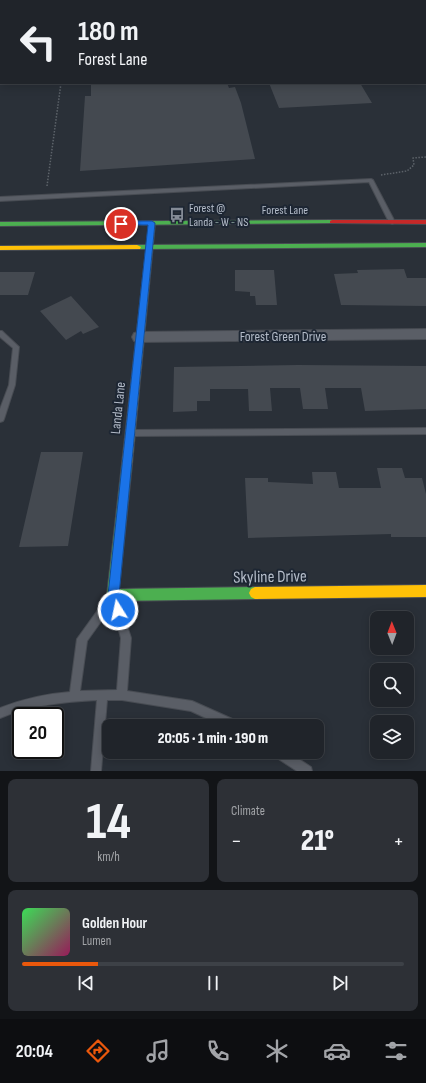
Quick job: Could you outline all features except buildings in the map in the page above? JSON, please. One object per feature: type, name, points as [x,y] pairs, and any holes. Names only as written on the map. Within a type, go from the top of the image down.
[{"type":"main road","points":[[392,222],[401,245]]},
{"type":"main road","name":"Forest Lane","points":[[0,224],[426,222]]},
{"type":"main road","name":"Landa Lane","points":[[114,595],[139,337],[152,223]]},
{"type":"main road","points":[[0,248],[426,245]]},
{"type":"main road","name":"Skyline Drive","points":[[114,595],[426,591]]},
{"type":"street","name":"Forest Green Drive","points":[[139,337],[426,334]]},
{"type":"lane","points":[[0,198],[371,180],[392,222]]},
{"type":"lane","points":[[0,332],[16,347],[12,385],[0,419]]},
{"type":"lane","points":[[130,433],[426,430]]},
{"type":"lane","points":[[114,595],[126,638],[122,695]]},
{"type":"lane","points":[[74,696],[82,639],[114,595]]},
{"type":"lane","points":[[96,771],[102,695]]},
{"type":"lane","points":[[0,713],[35,700],[55,697],[122,695],[192,706],[220,719]]},
{"type":"lane","points":[[289,759],[307,771]]},
{"type":"path","points":[[49,189],[47,186],[61,84]]},
{"type":"path","points":[[376,176],[404,172],[414,165],[413,158],[426,157]]},
{"type":"traffic: fast","points":[[0,224],[332,222]]},
{"type":"traffic: fast","points":[[137,247],[426,245]]},
{"type":"traffic: fast","points":[[127,464],[113,595],[255,593]]},
{"type":"traffic: slow","points":[[127,464],[152,223]]},
{"type":"traffic: slow","points":[[0,248],[137,247]]},
{"type":"traffic: slow","points":[[255,593],[426,591]]},
{"type":"traffic: jam","points":[[332,222],[426,222]]},
{"type":"place","name":"Forest @ Landa - W - NS","points":[[177,215]]},
{"type":"route","points":[[118,610],[114,595],[139,337],[152,223],[121,224]]}]
